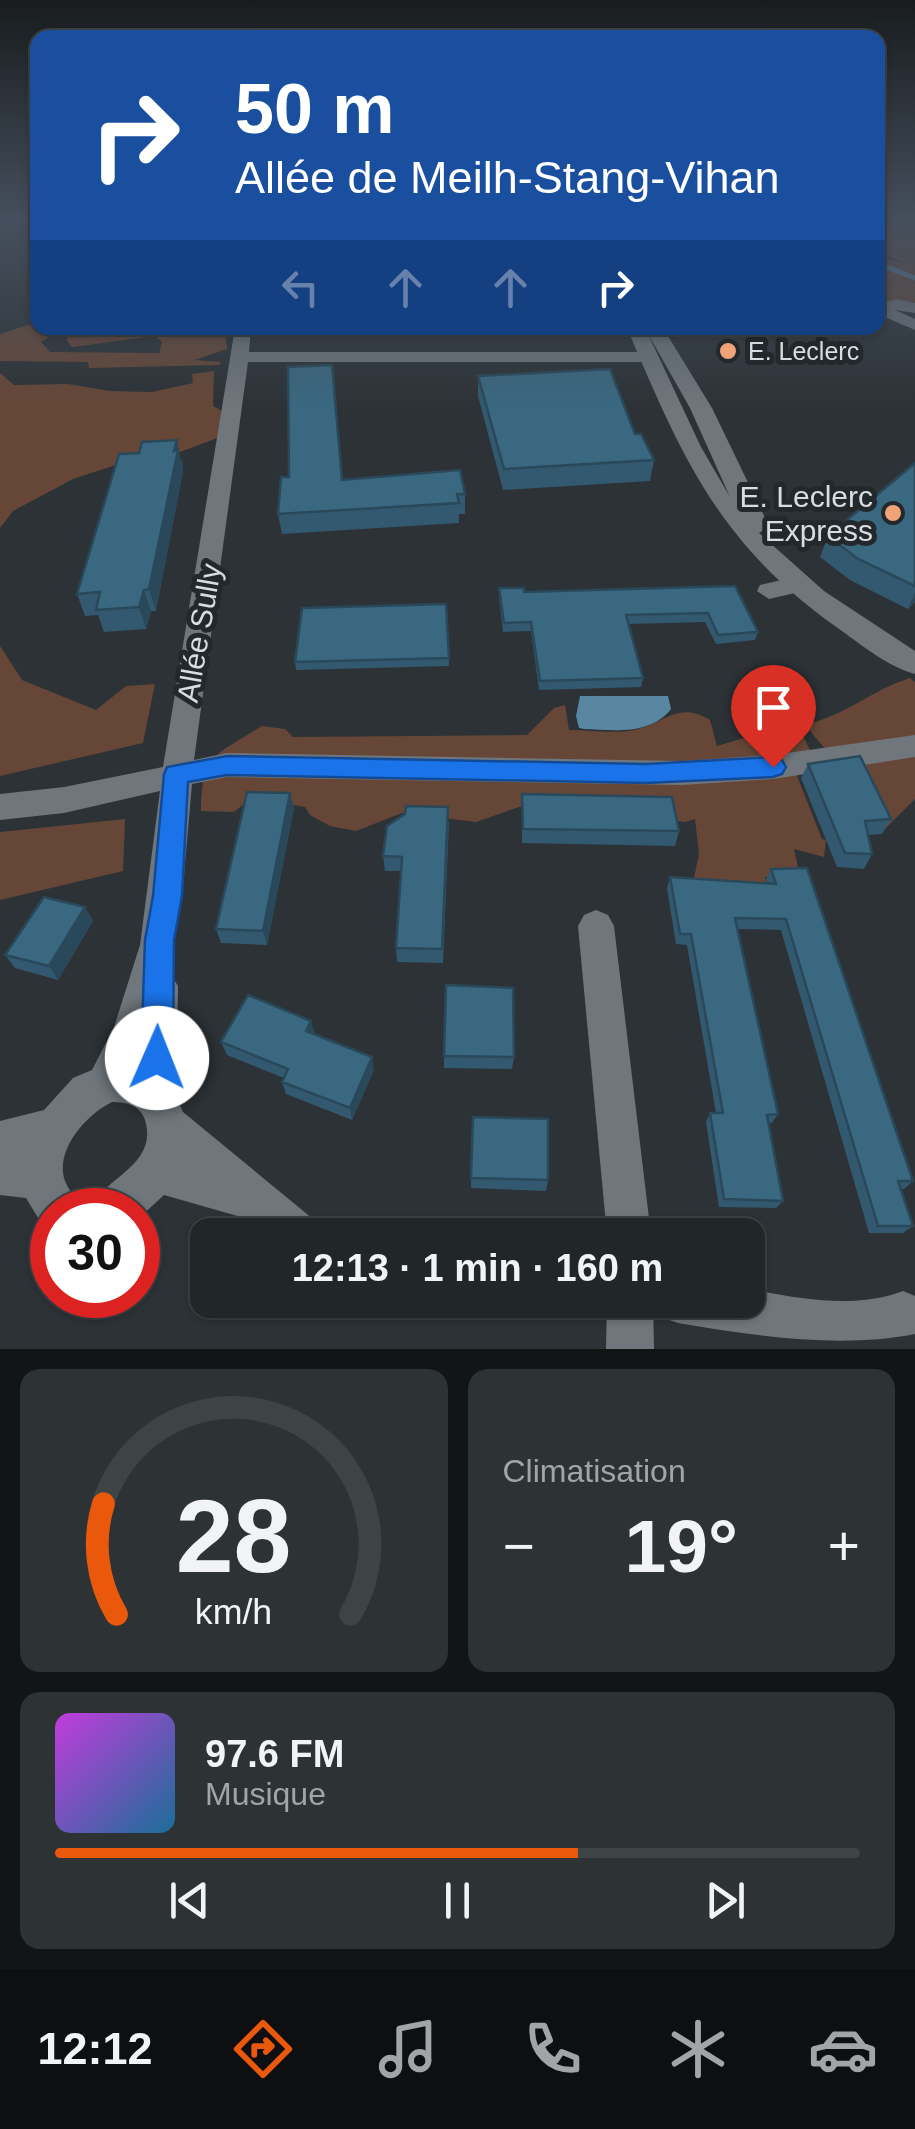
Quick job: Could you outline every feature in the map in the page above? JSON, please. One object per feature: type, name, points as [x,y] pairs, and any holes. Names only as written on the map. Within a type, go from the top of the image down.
[{"type":"street","name":"Allée Sully","points":[[106,1083],[138,1022],[160,940],[169,882],[176,774],[242,335]]},
{"type":"street","points":[[639,335],[669,403],[728,513],[800,584],[853,625],[915,664]]},
{"type":"street","points":[[650,335],[670,372],[690,387]]},
{"type":"street","points":[[658,335],[690,387],[770,556]]},
{"type":"street","points":[[240,358],[649,356]]},
{"type":"street","points":[[669,403],[690,387]]},
{"type":"street","points":[[770,590],[800,584]]},
{"type":"street","points":[[0,807],[64,800],[227,766],[716,772],[915,746]]},
{"type":"street","points":[[596,926],[627,1218]]},
{"type":"street","name":"Allée Sully","points":[[155,1170],[165,1147],[157,1058],[160,940]]},
{"type":"street","points":[[32,1188],[39,1146],[46,1130],[70,1100],[106,1083],[138,1084],[247,1197],[275,1218]]},
{"type":"street","points":[[0,1142],[46,1130]]},
{"type":"street","points":[[143,1188],[155,1170],[247,1197]]},
{"type":"street","points":[[765,1314],[834,1326],[888,1325],[903,1316]]},
{"type":"street","points":[[630,1318],[630,1349]]},
{"type":"shaded area","points":[[885,284],[915,284],[915,307],[885,303]]},
{"type":"shaded area","points":[[30,324],[30,335],[53,335],[41,342],[50,352],[159,353],[162,342],[155,336],[72,347],[67,341],[67,337],[90,335],[226,335],[227,349],[195,360],[221,362],[220,365],[89,368],[88,362],[0,361],[0,334]]},
{"type":"shaded area","points":[[214,371],[213,406],[222,411],[220,437],[180,452],[131,460],[73,479],[13,511],[0,528],[0,373],[14,385],[68,384],[152,392],[193,383],[192,374]]},
{"type":"shaded area","points":[[0,646],[22,680],[96,710],[126,686],[155,684],[143,743],[0,776]]},
{"type":"shaded area","points":[[910,678],[915,682],[915,799],[885,829],[857,763],[827,751],[805,725]]},
{"type":"shaded area","points":[[565,705],[569,730],[627,731],[671,715],[699,714],[710,720],[717,746],[767,731],[799,728],[811,752],[790,758],[822,839],[826,840],[824,857],[794,849],[800,877],[765,877],[770,904],[694,878],[699,854],[695,819],[685,822],[587,808],[519,807],[476,822],[402,813],[356,831],[330,826],[310,815],[305,807],[251,798],[234,812],[201,811],[208,766],[223,750],[262,726],[285,729],[293,737],[527,735],[554,708]]},
{"type":"shaded area","points":[[125,819],[123,871],[0,900],[0,832]]},
{"type":"water","points":[[580,696],[668,696],[671,709],[653,724],[642,727],[584,729],[579,728],[576,716]]},
{"type":"building","points":[[332,365],[342,480],[460,470],[465,494],[457,494],[459,503],[278,514],[281,477],[289,477],[288,367]]},
{"type":"building","points":[[610,369],[635,434],[641,434],[654,460],[504,469],[478,376]]},
{"type":"building","points":[[177,440],[149,589],[144,590],[139,607],[96,610],[100,592],[77,594],[119,454],[139,453],[142,442]]},
{"type":"building","name":"E. Leclerc Express","points":[[915,463],[915,586],[858,559],[828,536]]},
{"type":"building","points":[[735,586],[758,632],[718,635],[708,613],[626,615],[643,678],[540,681],[531,622],[504,623],[499,588],[524,588],[524,592]]},
{"type":"building","points":[[446,604],[449,658],[295,662],[302,608]]},
{"type":"building","points":[[860,756],[891,819],[865,821],[872,854],[845,853],[808,764]]},
{"type":"building","points":[[247,792],[290,793],[263,931],[216,929]]},
{"type":"building","points":[[522,794],[672,797],[679,831],[523,829]]},
{"type":"building","points":[[406,806],[448,807],[442,949],[396,948],[402,857],[383,856],[387,826],[405,814]]},
{"type":"building","points":[[807,868],[913,1181],[898,1181],[913,1226],[878,1226],[786,919],[735,918],[778,1114],[767,1115],[783,1201],[724,1199],[710,1113],[723,1113],[691,934],[680,934],[670,877],[776,884],[771,869]]},
{"type":"building","points":[[44,897],[85,907],[49,966],[5,955]]},
{"type":"building","points":[[446,985],[513,988],[514,1057],[444,1056]]},
{"type":"building","points":[[248,995],[311,1021],[306,1031],[372,1057],[350,1108],[282,1082],[288,1069],[221,1042]]},
{"type":"building","points":[[473,1117],[548,1119],[548,1180],[471,1178]]},
{"type":"place","name":"E. Leclerc","points":[[728,351]]},
{"type":"place","name":"E. Leclerc Express","points":[[893,513]]},
{"type":"route","points":[[157,1058],[160,940],[168,896],[176,774],[227,766],[646,774],[773,767]]}]
